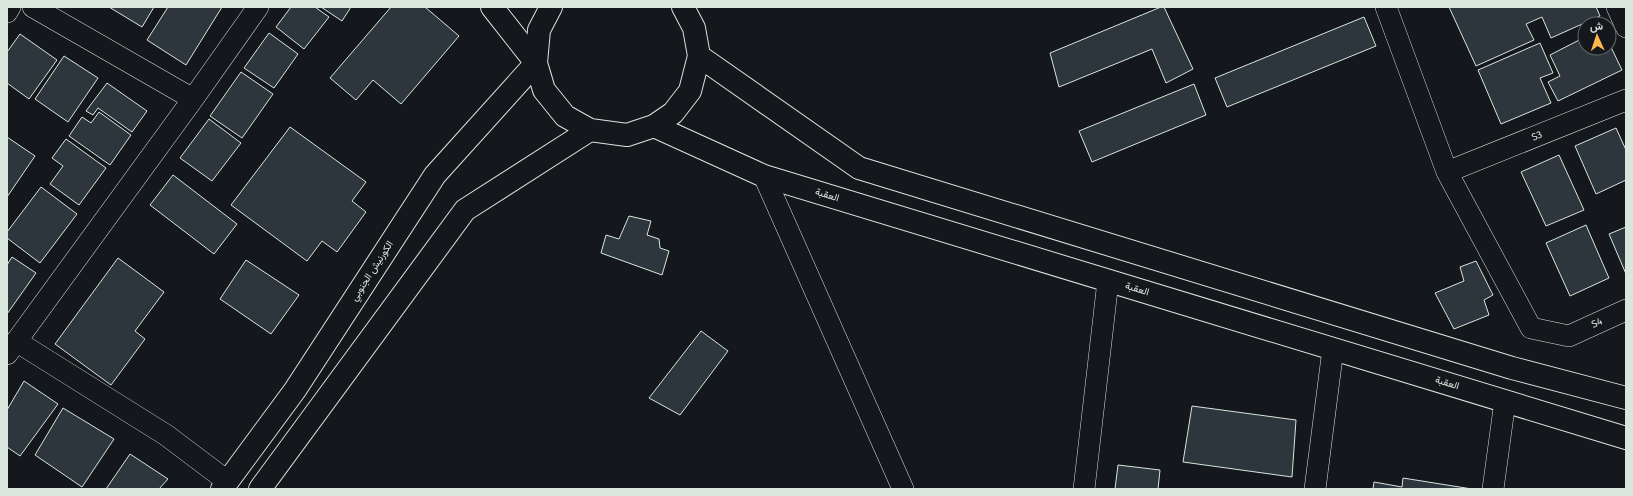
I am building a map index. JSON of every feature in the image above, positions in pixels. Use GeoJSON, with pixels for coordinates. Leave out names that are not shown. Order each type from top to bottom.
{"type":"FeatureCollection","features":[{"type":"Feature","properties":{"kind":"main road"},"geometry":{"type":"LineString","coordinates":[[492,7],[536,63],[544,90],[565,116],[590,130],[627,134],[654,126],[673,114],[690,91],[699,56],[694,17],[684,7]]}},
{"type":"Feature","properties":{"kind":"main road"},"geometry":{"type":"LineString","coordinates":[[536,63],[539,30],[551,7]]}},
{"type":"Feature","properties":{"kind":"main road"},"geometry":{"type":"LineString","coordinates":[[699,56],[859,168],[1512,368],[1626,398]]}},
{"type":"Feature","properties":{"kind":"main road","name":"الكورنيش الجنوبي"},"geometry":{"type":"LineString","coordinates":[[224,485],[295,390],[435,175],[536,63]]}},
{"type":"Feature","properties":{"kind":"main road","name":"العقبة"},"geometry":{"type":"LineString","coordinates":[[654,126],[764,176],[1626,438]]}},
{"type":"Feature","properties":{"kind":"main road"},"geometry":{"type":"LineString","coordinates":[[260,489],[465,210],[590,130]]}},
{"type":"Feature","properties":{"kind":"street"},"geometry":{"type":"LineString","coordinates":[[7,12],[10,7]]}},
{"type":"Feature","properties":{"kind":"street"},"geometry":{"type":"LineString","coordinates":[[33,7],[193,99]]}},
{"type":"Feature","properties":{"kind":"street"},"geometry":{"type":"LineString","coordinates":[[224,485],[166,435],[11,348],[193,99],[258,7]]}},
{"type":"Feature","properties":{"kind":"street"},"geometry":{"type":"LineString","coordinates":[[1386,7],[1447,172]]}},
{"type":"Feature","properties":{"kind":"street"},"geometry":{"type":"LineString","coordinates":[[1617,7],[1626,27]]}},
{"type":"Feature","properties":{"kind":"street","name":"S3"},"geometry":{"type":"LineString","coordinates":[[1447,172],[1626,100]]}},
{"type":"Feature","properties":{"kind":"street","name":"S4"},"geometry":{"type":"LineString","coordinates":[[1447,172],[1531,328],[1569,336],[1626,310]]}},
{"type":"Feature","properties":{"kind":"street"},"geometry":{"type":"LineString","coordinates":[[764,176],[902,489]]}},
{"type":"Feature","properties":{"kind":"street"},"geometry":{"type":"LineString","coordinates":[[1084,489],[1108,281]]}},
{"type":"Feature","properties":{"kind":"street"},"geometry":{"type":"LineString","coordinates":[[1316,489],[1333,349]]}},
{"type":"Feature","properties":{"kind":"street"},"geometry":{"type":"LineString","coordinates":[[1493,489],[1505,401]]}},
{"type":"Feature","properties":{"kind":"building"},"geometry":{"type":"Polygon","coordinates":[[[109,7],[154,7],[142,27],[109,7]]]}},
{"type":"Feature","properties":{"kind":"building"},"geometry":{"type":"Polygon","coordinates":[[[168,7],[222,7],[186,65],[147,40],[168,7]]]}},
{"type":"Feature","properties":{"kind":"building"},"geometry":{"type":"Polygon","coordinates":[[[291,7],[315,7],[329,17],[304,49],[276,27],[291,7]]]}},
{"type":"Feature","properties":{"kind":"building"},"geometry":{"type":"Polygon","coordinates":[[[321,7],[351,7],[342,21],[321,7]]]}},
{"type":"Feature","properties":{"kind":"building"},"geometry":{"type":"Polygon","coordinates":[[[391,7],[425,7],[459,36],[401,104],[373,80],[356,100],[330,78],[391,7]]]}},
{"type":"Feature","properties":{"kind":"building"},"geometry":{"type":"Polygon","coordinates":[[[1164,7],[1193,69],[1166,83],[1152,49],[1059,87],[1050,53],[1164,7]]]}},
{"type":"Feature","properties":{"kind":"building"},"geometry":{"type":"Polygon","coordinates":[[[1449,7],[1596,7],[1600,16],[1577,16],[1577,26],[1551,38],[1542,17],[1526,24],[1534,40],[1476,66],[1449,7]]]}},
{"type":"Feature","properties":{"kind":"building"},"geometry":{"type":"Polygon","coordinates":[[[1364,17],[1376,46],[1227,107],[1215,78],[1364,17]]]}},
{"type":"Feature","properties":{"kind":"building"},"geometry":{"type":"Polygon","coordinates":[[[269,33],[298,54],[274,88],[244,68],[269,33]]]}},
{"type":"Feature","properties":{"kind":"building"},"geometry":{"type":"Polygon","coordinates":[[[20,34],[57,60],[29,99],[7,83],[7,52],[20,34]]]}},
{"type":"Feature","properties":{"kind":"building"},"geometry":{"type":"Polygon","coordinates":[[[1577,41],[1577,56],[1615,56],[1622,70],[1558,101],[1548,82],[1560,76],[1550,55],[1577,41]]]}},
{"type":"Feature","properties":{"kind":"building"},"geometry":{"type":"Polygon","coordinates":[[[1540,43],[1553,73],[1540,78],[1551,103],[1501,124],[1478,70],[1540,43]]]}},
{"type":"Feature","properties":{"kind":"building"},"geometry":{"type":"Polygon","coordinates":[[[64,56],[98,78],[68,122],[35,99],[64,56]]]}},
{"type":"Feature","properties":{"kind":"building"},"geometry":{"type":"Polygon","coordinates":[[[241,72],[273,94],[242,138],[210,116],[241,72]]]}},
{"type":"Feature","properties":{"kind":"building"},"geometry":{"type":"Polygon","coordinates":[[[107,83],[147,111],[132,132],[98,108],[93,115],[86,111],[107,83]]]}},
{"type":"Feature","properties":{"kind":"building"},"geometry":{"type":"Polygon","coordinates":[[[1194,84],[1206,115],[1092,162],[1079,131],[1194,84]]]}},
{"type":"Feature","properties":{"kind":"building"},"geometry":{"type":"Polygon","coordinates":[[[99,112],[131,135],[110,165],[69,136],[82,117],[91,123],[99,112]]]}},
{"type":"Feature","properties":{"kind":"building"},"geometry":{"type":"Polygon","coordinates":[[[209,119],[241,143],[212,181],[180,158],[209,119]]]}},
{"type":"Feature","properties":{"kind":"building"},"geometry":{"type":"Polygon","coordinates":[[[290,127],[366,182],[352,201],[366,212],[337,252],[322,241],[307,261],[231,205],[290,127]]]}},
{"type":"Feature","properties":{"kind":"building"},"geometry":{"type":"Polygon","coordinates":[[[1616,128],[1626,150],[1626,180],[1596,194],[1575,146],[1616,128]]]}},
{"type":"Feature","properties":{"kind":"building"},"geometry":{"type":"Polygon","coordinates":[[[7,137],[35,156],[7,197],[7,137]]]}},
{"type":"Feature","properties":{"kind":"building"},"geometry":{"type":"Polygon","coordinates":[[[66,139],[106,168],[79,205],[50,184],[63,166],[52,158],[66,139]]]}},
{"type":"Feature","properties":{"kind":"building"},"geometry":{"type":"Polygon","coordinates":[[[1559,155],[1584,210],[1546,226],[1521,172],[1559,155]]]}},
{"type":"Feature","properties":{"kind":"building"},"geometry":{"type":"Polygon","coordinates":[[[173,175],[237,224],[214,254],[150,205],[173,175]]]}},
{"type":"Feature","properties":{"kind":"building"},"geometry":{"type":"Polygon","coordinates":[[[41,187],[77,214],[40,263],[7,238],[7,232],[41,187]]]}},
{"type":"Feature","properties":{"kind":"building"},"geometry":{"type":"Polygon","coordinates":[[[629,216],[651,221],[647,235],[659,239],[660,248],[669,251],[662,275],[601,253],[606,235],[619,239],[629,216]]]}},
{"type":"Feature","properties":{"kind":"building"},"geometry":{"type":"Polygon","coordinates":[[[1586,225],[1609,278],[1570,296],[1546,243],[1586,225]]]}},
{"type":"Feature","properties":{"kind":"building"},"geometry":{"type":"Polygon","coordinates":[[[1626,227],[1626,274],[1609,234],[1626,227]]]}},
{"type":"Feature","properties":{"kind":"building"},"geometry":{"type":"Polygon","coordinates":[[[12,257],[36,273],[7,314],[7,265],[12,257]]]}},
{"type":"Feature","properties":{"kind":"building"},"geometry":{"type":"Polygon","coordinates":[[[118,258],[164,292],[135,331],[145,339],[111,385],[55,344],[118,258]]]}},
{"type":"Feature","properties":{"kind":"building"},"geometry":{"type":"Polygon","coordinates":[[[246,260],[299,295],[271,334],[220,299],[246,260]]]}},
{"type":"Feature","properties":{"kind":"building"},"geometry":{"type":"Polygon","coordinates":[[[1476,261],[1493,295],[1484,300],[1489,315],[1454,329],[1435,293],[1464,281],[1460,267],[1476,261]]]}},
{"type":"Feature","properties":{"kind":"building"},"geometry":{"type":"Polygon","coordinates":[[[701,331],[728,351],[680,415],[649,398],[701,331]]]}},
{"type":"Feature","properties":{"kind":"building"},"geometry":{"type":"Polygon","coordinates":[[[24,381],[58,404],[20,456],[7,447],[7,410],[24,381]]]}},
{"type":"Feature","properties":{"kind":"building"},"geometry":{"type":"Polygon","coordinates":[[[1192,406],[1296,420],[1292,477],[1183,462],[1192,406]]]}},
{"type":"Feature","properties":{"kind":"building"},"geometry":{"type":"Polygon","coordinates":[[[63,408],[114,439],[82,487],[35,455],[63,408]]]}},
{"type":"Feature","properties":{"kind":"building"},"geometry":{"type":"Polygon","coordinates":[[[130,454],[168,479],[159,489],[106,489],[130,454]]]}},
{"type":"Feature","properties":{"kind":"building"},"geometry":{"type":"Polygon","coordinates":[[[1118,465],[1160,470],[1158,489],[1115,489],[1118,465]]]}},
{"type":"Feature","properties":{"kind":"building"},"geometry":{"type":"Polygon","coordinates":[[[1403,478],[1472,489],[1373,489],[1374,482],[1402,487],[1403,478]]]}}]}
